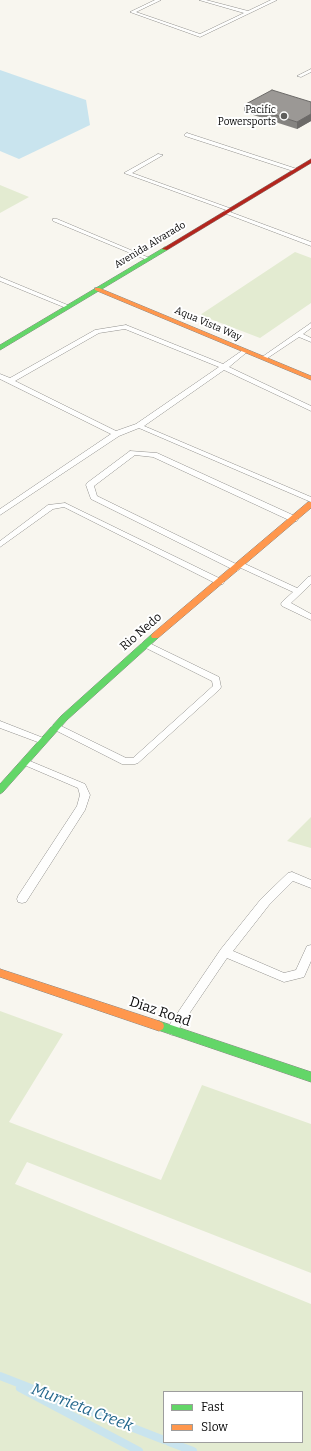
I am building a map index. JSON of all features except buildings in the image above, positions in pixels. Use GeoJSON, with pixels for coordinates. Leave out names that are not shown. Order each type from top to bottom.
{"type":"FeatureCollection","features":[{"type":"Feature","properties":{"kind":"street","name":"Avenida Alvarado"},"geometry":{"type":"LineString","coordinates":[[2,344],[68,307],[311,161]]}},
{"type":"Feature","properties":{"kind":"street","name":"Aqua Vista Way"},"geometry":{"type":"LineString","coordinates":[[97,289],[311,378]]}},
{"type":"Feature","properties":{"kind":"street","name":"Rio Nedo"},"geometry":{"type":"LineString","coordinates":[[0,790],[56,727],[145,644],[311,504]]}},
{"type":"Feature","properties":{"kind":"street","name":"Diaz Road"},"geometry":{"type":"LineString","coordinates":[[0,973],[311,1077]]}},
{"type":"Feature","properties":{"kind":"lane"},"geometry":{"type":"LineString","coordinates":[[159,0],[132,12],[200,36],[276,0]]}},
{"type":"Feature","properties":{"kind":"lane"},"geometry":{"type":"LineString","coordinates":[[201,0],[248,13]]}},
{"type":"Feature","properties":{"kind":"lane"},"geometry":{"type":"LineString","coordinates":[[299,76],[311,70]]}},
{"type":"Feature","properties":{"kind":"lane"},"geometry":{"type":"LineString","coordinates":[[187,135],[298,168],[311,170]]}},
{"type":"Feature","properties":{"kind":"lane"},"geometry":{"type":"LineString","coordinates":[[160,155],[127,173],[311,244]]}},
{"type":"Feature","properties":{"kind":"lane"},"geometry":{"type":"LineString","coordinates":[[55,220],[149,259]]}},
{"type":"Feature","properties":{"kind":"lane"},"geometry":{"type":"LineString","coordinates":[[0,279],[68,307]]}},
{"type":"Feature","properties":{"kind":"lane"},"geometry":{"type":"LineString","coordinates":[[264,358],[311,324]]}},
{"type":"Feature","properties":{"kind":"lane"},"geometry":{"type":"LineString","coordinates":[[10,381],[97,331],[126,327],[224,367],[311,409]]}},
{"type":"Feature","properties":{"kind":"lane"},"geometry":{"type":"LineString","coordinates":[[298,334],[311,340]]}},
{"type":"Feature","properties":{"kind":"lane"},"geometry":{"type":"LineString","coordinates":[[0,513],[116,434],[139,426],[246,351]]}},
{"type":"Feature","properties":{"kind":"lane"},"geometry":{"type":"LineString","coordinates":[[0,376],[116,434]]}},
{"type":"Feature","properties":{"kind":"lane"},"geometry":{"type":"LineString","coordinates":[[139,426],[311,500]]}},
{"type":"Feature","properties":{"kind":"lane"},"geometry":{"type":"LineString","coordinates":[[294,519],[154,455],[133,452],[90,485],[94,497],[238,566],[298,591]]}},
{"type":"Feature","properties":{"kind":"lane"},"geometry":{"type":"LineString","coordinates":[[0,545],[51,507],[65,505],[220,582]]}},
{"type":"Feature","properties":{"kind":"lane"},"geometry":{"type":"LineString","coordinates":[[311,579],[285,604],[311,617]]}},
{"type":"Feature","properties":{"kind":"lane"},"geometry":{"type":"LineString","coordinates":[[56,727],[125,762],[135,761],[217,687],[216,679],[145,644]]}},
{"type":"Feature","properties":{"kind":"lane"},"geometry":{"type":"LineString","coordinates":[[0,724],[44,741]]}},
{"type":"Feature","properties":{"kind":"lane"},"geometry":{"type":"LineString","coordinates":[[22,899],[82,807],[85,795],[82,786],[25,762]]}},
{"type":"Feature","properties":{"kind":"lane"},"geometry":{"type":"LineString","coordinates":[[171,1031],[225,952],[265,902],[292,876],[311,884]]}},
{"type":"Feature","properties":{"kind":"lane"},"geometry":{"type":"LineString","coordinates":[[225,952],[284,978],[300,974],[311,950]]}},
{"type":"Feature","properties":{"kind":"green space"},"geometry":{"type":"Polygon","coordinates":[[[0,185],[29,197],[0,213],[0,185]]]}},
{"type":"Feature","properties":{"kind":"green space"},"geometry":{"type":"Polygon","coordinates":[[[295,252],[311,258],[311,303],[260,338],[200,315],[295,252]]]}},
{"type":"Feature","properties":{"kind":"green space"},"geometry":{"type":"Polygon","coordinates":[[[311,817],[311,848],[287,841],[311,817]]]}},
{"type":"Feature","properties":{"kind":"green space"},"geometry":{"type":"Polygon","coordinates":[[[0,1011],[63,1034],[9,1122],[161,1180],[202,1085],[311,1124],[311,1273],[27,1162],[15,1184],[311,1304],[311,1451],[0,1451],[0,1011]]]}},
{"type":"Feature","properties":{"kind":"water"},"geometry":{"type":"Polygon","coordinates":[[[0,70],[86,100],[90,125],[19,159],[0,151],[0,70]]]}},
{"type":"Feature","properties":{"kind":"waterway","name":"Murrieta Creek"},"geometry":{"type":"LineString","coordinates":[[0,1376],[163,1440]]}},
{"type":"Feature","properties":{"kind":"waterway"},"geometry":{"type":"LineString","coordinates":[[20,1388],[139,1451]]}},
{"type":"Feature","properties":{"kind":"waterway","name":"Murrieta Creek"},"geometry":{"type":"LineString","coordinates":[[172,1443],[193,1451]]}},
{"type":"Feature","properties":{"kind":"traffic: fast"},"geometry":{"type":"LineString","coordinates":[[0,348],[165,249]]}},
{"type":"Feature","properties":{"kind":"traffic: fast"},"geometry":{"type":"LineString","coordinates":[[0,790],[64,718],[155,636]]}},
{"type":"Feature","properties":{"kind":"traffic: fast"},"geometry":{"type":"LineString","coordinates":[[159,1026],[311,1077]]}},
{"type":"Feature","properties":{"kind":"traffic: slow"},"geometry":{"type":"LineString","coordinates":[[97,289],[311,378]]}},
{"type":"Feature","properties":{"kind":"traffic: slow"},"geometry":{"type":"LineString","coordinates":[[155,636],[311,504]]}},
{"type":"Feature","properties":{"kind":"traffic: slow"},"geometry":{"type":"LineString","coordinates":[[0,973],[159,1026]]}},
{"type":"Feature","properties":{"kind":"traffic: jam"},"geometry":{"type":"LineString","coordinates":[[165,249],[311,161]]}},
{"type":"Feature","properties":{"kind":"place","name":"Pacific Powersports"},"geometry":{"type":"Point","coordinates":[284,116]}}]}
